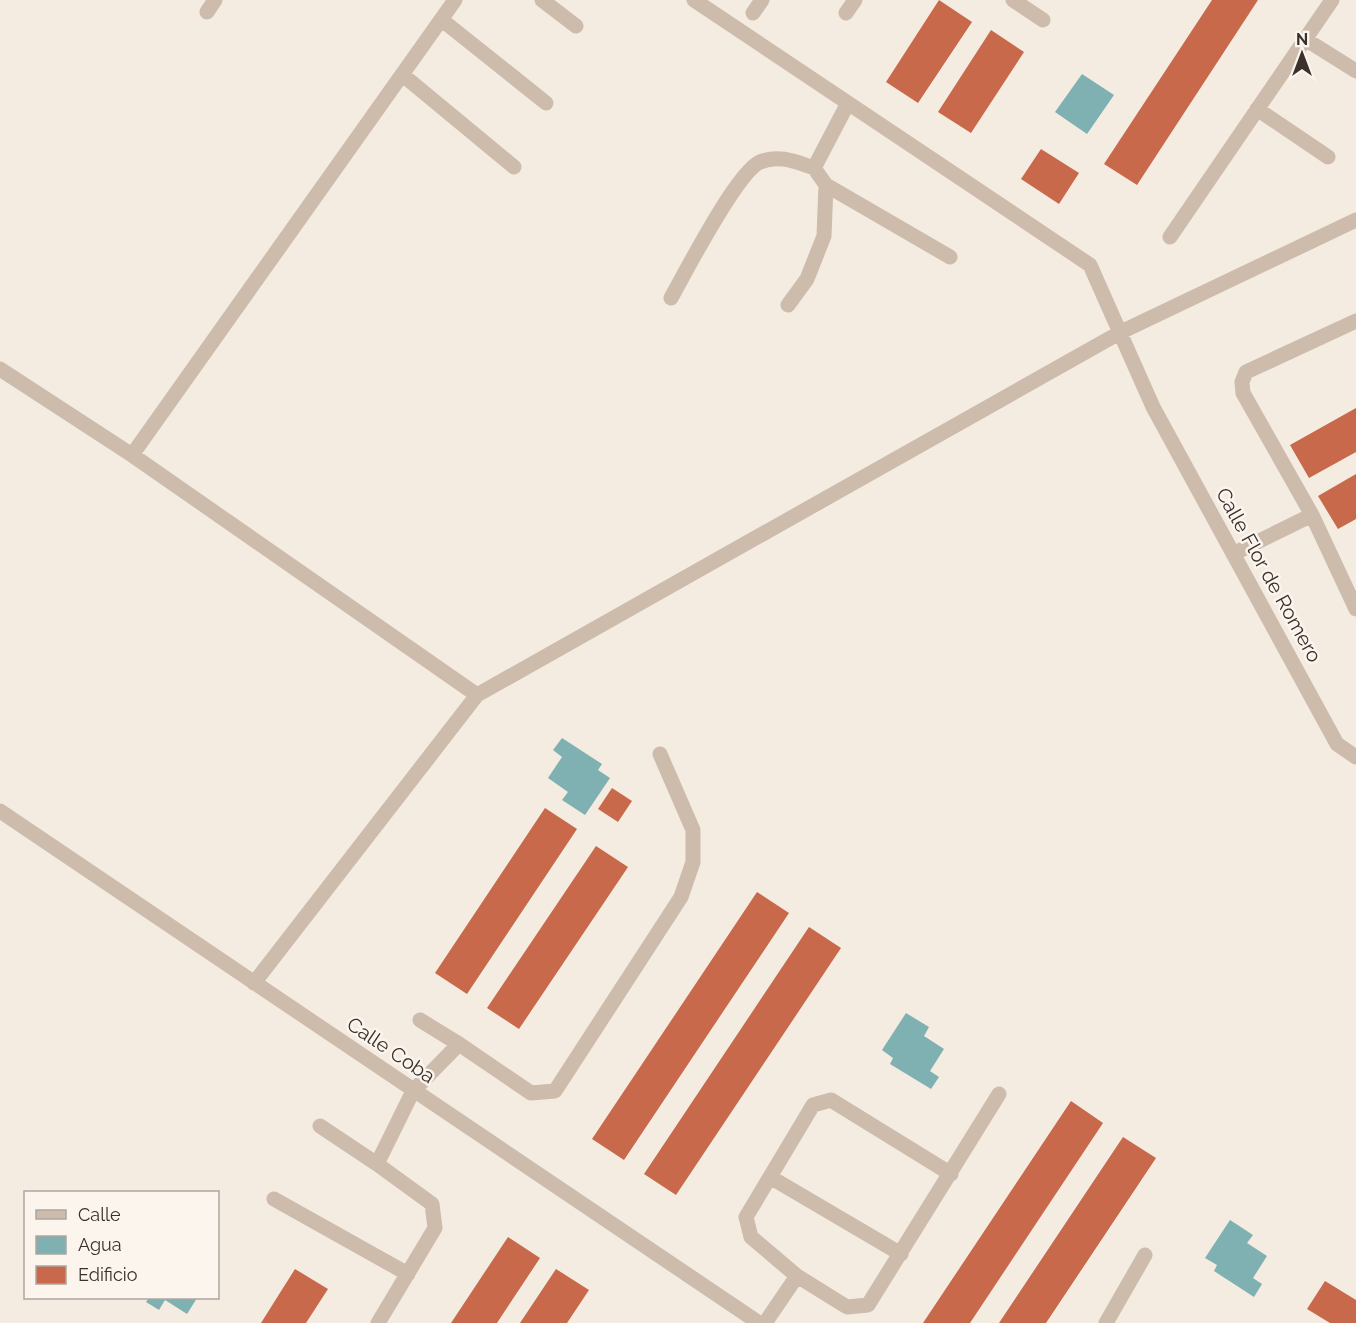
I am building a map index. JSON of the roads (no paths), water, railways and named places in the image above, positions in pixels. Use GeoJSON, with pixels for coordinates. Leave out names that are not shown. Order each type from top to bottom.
{"type":"FeatureCollection","features":[{"type":"Feature","properties":{"kind":"street"},"geometry":{"type":"LineString","coordinates":[[132,455],[404,76],[455,0]]}},
{"type":"Feature","properties":{"kind":"street"},"geometry":{"type":"LineString","coordinates":[[542,0],[576,26]]}},
{"type":"Feature","properties":{"kind":"street","name":"Calle Flor de Romero"},"geometry":{"type":"LineString","coordinates":[[694,0],[1090,265],[1153,407],[1337,744],[1356,756]]}},
{"type":"Feature","properties":{"kind":"street"},"geometry":{"type":"LineString","coordinates":[[753,13],[762,0]]}},
{"type":"Feature","properties":{"kind":"street"},"geometry":{"type":"LineString","coordinates":[[846,13],[855,0]]}},
{"type":"Feature","properties":{"kind":"street"},"geometry":{"type":"LineString","coordinates":[[1013,0],[1043,20]]}},
{"type":"Feature","properties":{"kind":"street"},"geometry":{"type":"LineString","coordinates":[[1170,237],[1332,0]]}},
{"type":"Feature","properties":{"kind":"street"},"geometry":{"type":"LineString","coordinates":[[442,20],[546,103]]}},
{"type":"Feature","properties":{"kind":"street"},"geometry":{"type":"LineString","coordinates":[[1305,39],[1356,71]]}},
{"type":"Feature","properties":{"kind":"street"},"geometry":{"type":"LineString","coordinates":[[404,76],[514,167]]}},
{"type":"Feature","properties":{"kind":"street"},"geometry":{"type":"LineString","coordinates":[[814,168],[848,103]]}},
{"type":"Feature","properties":{"kind":"street"},"geometry":{"type":"LineString","coordinates":[[1257,109],[1328,157]]}},
{"type":"Feature","properties":{"kind":"street"},"geometry":{"type":"LineString","coordinates":[[671,298],[735,189],[759,163],[783,158],[814,168],[826,185],[950,257]]}},
{"type":"Feature","properties":{"kind":"street"},"geometry":{"type":"LineString","coordinates":[[788,305],[807,279],[824,236],[826,185]]}},
{"type":"Feature","properties":{"kind":"street"},"geometry":{"type":"LineString","coordinates":[[254,983],[477,695],[1121,332],[1356,220]]}},
{"type":"Feature","properties":{"kind":"street"},"geometry":{"type":"LineString","coordinates":[[1356,321],[1246,372],[1242,382],[1243,393],[1312,515],[1356,609]]}},
{"type":"Feature","properties":{"kind":"street"},"geometry":{"type":"LineString","coordinates":[[0,369],[132,455],[477,695]]}},
{"type":"Feature","properties":{"kind":"street"},"geometry":{"type":"LineString","coordinates":[[1233,554],[1312,515]]}},
{"type":"Feature","properties":{"kind":"street"},"geometry":{"type":"LineString","coordinates":[[420,1020],[531,1093],[555,1091],[681,897],[693,862],[693,830],[660,754]]}},
{"type":"Feature","properties":{"kind":"street","name":"Calle Coba"},"geometry":{"type":"LineString","coordinates":[[0,811],[413,1091],[741,1318],[759,1323]]}},
{"type":"Feature","properties":{"kind":"street"},"geometry":{"type":"LineString","coordinates":[[377,1164],[413,1091],[459,1044]]}},
{"type":"Feature","properties":{"kind":"street"},"geometry":{"type":"LineString","coordinates":[[951,1174],[831,1100],[813,1106],[746,1217],[751,1237],[797,1276],[847,1307],[868,1305],[951,1174],[999,1094]]}},
{"type":"Feature","properties":{"kind":"street"},"geometry":{"type":"LineString","coordinates":[[320,1126],[432,1204],[435,1228],[378,1323]]}},
{"type":"Feature","properties":{"kind":"street"},"geometry":{"type":"LineString","coordinates":[[770,1177],[901,1254]]}},
{"type":"Feature","properties":{"kind":"street"},"geometry":{"type":"LineString","coordinates":[[274,1199],[408,1274]]}},
{"type":"Feature","properties":{"kind":"street"},"geometry":{"type":"LineString","coordinates":[[1106,1323],[1146,1255]]}},
{"type":"Feature","properties":{"kind":"street"},"geometry":{"type":"LineString","coordinates":[[765,1323],[797,1276]]}},
{"type":"Feature","properties":{"kind":"water"},"geometry":{"type":"Polygon","coordinates":[[[1082,74],[1114,95],[1087,134],[1055,112],[1082,74]]]}},
{"type":"Feature","properties":{"kind":"water"},"geometry":{"type":"Polygon","coordinates":[[[562,738],[602,764],[598,770],[610,778],[585,815],[562,800],[568,792],[548,778],[562,757],[553,750],[562,738]]]}},
{"type":"Feature","properties":{"kind":"water"},"geometry":{"type":"Polygon","coordinates":[[[906,1013],[929,1027],[924,1036],[944,1049],[930,1071],[939,1077],[931,1089],[890,1064],[893,1058],[882,1050],[906,1013]]]}},
{"type":"Feature","properties":{"kind":"water"},"geometry":{"type":"Polygon","coordinates":[[[1230,1220],[1253,1235],[1247,1243],[1267,1256],[1253,1278],[1262,1284],[1254,1297],[1214,1271],[1217,1265],[1205,1258],[1230,1220]]]}},
{"type":"Feature","properties":{"kind":"water"},"geometry":{"type":"Polygon","coordinates":[[[148,1299],[196,1299],[187,1314],[165,1300],[159,1310],[146,1302],[148,1299]]]}}]}
